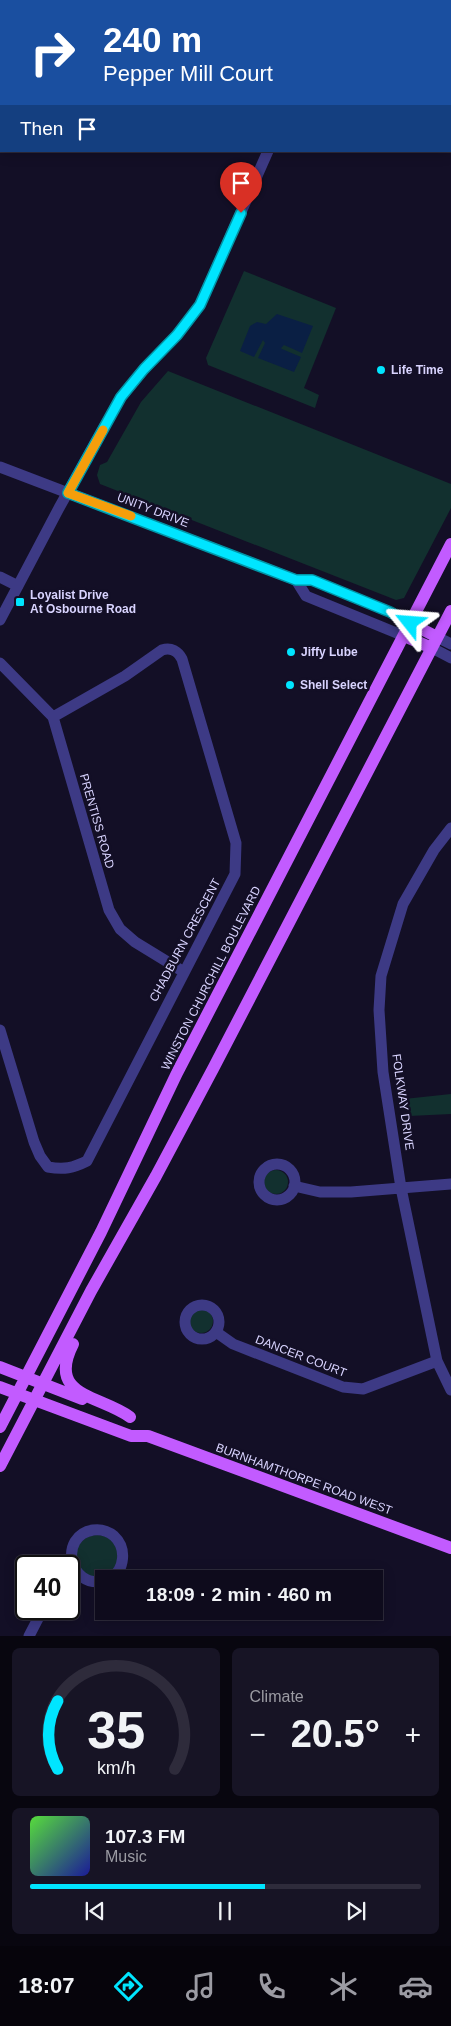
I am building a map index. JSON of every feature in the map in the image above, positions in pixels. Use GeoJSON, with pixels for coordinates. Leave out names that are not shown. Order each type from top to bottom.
{"type":"FeatureCollection","features":[{"type":"Feature","properties":{"kind":"main road","name":"WINSTON CHURCHILL BOULEVARD"},"geometry":{"type":"LineString","coordinates":[[0,1427],[101,1232],[177,1073],[451,544]]}},
{"type":"Feature","properties":{"kind":"main road"},"geometry":{"type":"LineString","coordinates":[[0,1466],[91,1291],[196,1101],[451,611]]}},
{"type":"Feature","properties":{"kind":"main road"},"geometry":{"type":"LineString","coordinates":[[410,623],[434,643]]}},
{"type":"Feature","properties":{"kind":"main road"},"geometry":{"type":"LineString","coordinates":[[404,636],[434,643]]}},
{"type":"Feature","properties":{"kind":"main road"},"geometry":{"type":"LineString","coordinates":[[91,1291],[96,1300],[65,1360],[68,1379],[75,1390],[84,1396],[122,1411],[130,1417]]}},
{"type":"Feature","properties":{"kind":"main road","name":"BURNHAMTHORPE ROAD WEST"},"geometry":{"type":"LineString","coordinates":[[0,1367],[130,1417],[148,1436]]}},
{"type":"Feature","properties":{"kind":"main road","name":"BURNHAMTHORPE ROAD WEST"},"geometry":{"type":"LineString","coordinates":[[0,1387],[130,1436],[148,1436],[451,1548]]}},
{"type":"Feature","properties":{"kind":"street"},"geometry":{"type":"LineString","coordinates":[[0,620],[121,397],[182,330],[200,305],[268,152]]}},
{"type":"Feature","properties":{"kind":"street","name":"UNITY DRIVE"},"geometry":{"type":"LineString","coordinates":[[0,467],[296,580],[312,580],[390,612],[410,623]]}},
{"type":"Feature","properties":{"kind":"street"},"geometry":{"type":"LineString","coordinates":[[0,577],[18,586]]}},
{"type":"Feature","properties":{"kind":"street","name":"UNITY DRIVE"},"geometry":{"type":"LineString","coordinates":[[296,580],[306,596],[404,636]]}},
{"type":"Feature","properties":{"kind":"street"},"geometry":{"type":"LineString","coordinates":[[434,643],[451,644]]}},
{"type":"Feature","properties":{"kind":"street"},"geometry":{"type":"LineString","coordinates":[[434,643],[451,658]]}},
{"type":"Feature","properties":{"kind":"street","name":"CHADBURN CRESCENT"},"geometry":{"type":"LineString","coordinates":[[0,1030],[40,1156],[48,1167],[61,1170],[74,1168],[87,1161],[235,874],[236,843],[180,656],[172,650],[162,650],[125,676],[53,717]]}},
{"type":"Feature","properties":{"kind":"street","name":"PRENTISS ROAD"},"geometry":{"type":"LineString","coordinates":[[0,663],[53,717],[109,910],[120,929],[135,942],[184,972]]}},
{"type":"Feature","properties":{"kind":"street","name":"FOLKWAY DRIVE"},"geometry":{"type":"LineString","coordinates":[[451,828],[434,850],[403,904],[381,976],[379,1010],[384,1072],[400,1188],[437,1362],[451,1390]]}},
{"type":"Feature","properties":{"kind":"street"},"geometry":{"type":"LineString","coordinates":[[294,1186],[320,1192],[351,1192],[451,1184]]}},
{"type":"Feature","properties":{"kind":"street","name":"DANCER COURT"},"geometry":{"type":"LineString","coordinates":[[216,1332],[233,1344],[344,1387],[363,1389],[437,1362]]}},
{"type":"Feature","properties":{"kind":"street"},"geometry":{"type":"LineString","coordinates":[[71,1555],[74,1542],[87,1531],[103,1530],[111,1533],[117,1539],[123,1554],[119,1570]]}},
{"type":"Feature","properties":{"kind":"street"},"geometry":{"type":"LineString","coordinates":[[80,1575],[90,1582],[95,1582]]}},
{"type":"Feature","properties":{"kind":"street"},"geometry":{"type":"LineString","coordinates":[[29,1636],[37,1620]]}},
{"type":"Feature","properties":{"kind":"green space"},"geometry":{"type":"Polygon","coordinates":[[[244,271],[336,308],[304,388],[319,395],[315,408],[208,365],[206,358],[244,271]]]}},
{"type":"Feature","properties":{"kind":"green space"},"geometry":{"type":"Polygon","coordinates":[[[168,371],[451,484],[451,508],[404,598],[396,600],[100,484],[97,475],[100,465],[107,462],[141,402],[168,371]]]}},
{"type":"Feature","properties":{"kind":"green space"},"geometry":{"type":"Polygon","coordinates":[[[451,1094],[451,1114],[409,1116],[404,1099],[451,1094]]]}},
{"type":"Feature","properties":{"kind":"green space"},"geometry":{"type":"Polygon","coordinates":[[[276,1170],[284,1174],[288,1182],[284,1190],[276,1194],[268,1190],[264,1182],[268,1174],[276,1170]]]}},
{"type":"Feature","properties":{"kind":"green space"},"geometry":{"type":"Polygon","coordinates":[[[201,1309],[209,1313],[213,1321],[209,1329],[201,1333],[193,1329],[189,1321],[193,1313],[201,1309]]]}},
{"type":"Feature","properties":{"kind":"green space"},"geometry":{"type":"Polygon","coordinates":[[[97,1535],[112,1541],[117,1552],[116,1564],[112,1570],[95,1570],[95,1576],[82,1571],[80,1555],[76,1555],[82,1541],[97,1535]]]}},
{"type":"Feature","properties":{"kind":"water"},"geometry":{"type":"Polygon","coordinates":[[[277,314],[313,326],[302,353],[284,345],[281,348],[301,357],[294,372],[258,358],[265,343],[263,340],[254,357],[240,351],[250,326],[257,322],[266,324],[277,314]]]}},
{"type":"Feature","properties":{"kind":"slow traffic"},"geometry":{"type":"LineString","coordinates":[[103,430],[68,493],[131,516]]}},
{"type":"Feature","properties":{"kind":"place","name":"Life Time"},"geometry":{"type":"Point","coordinates":[381,370]}},
{"type":"Feature","properties":{"kind":"place","name":"Loyalist Drive At Osbourne Road"},"geometry":{"type":"Point","coordinates":[20,602]}},
{"type":"Feature","properties":{"kind":"place","name":"Jiffy Lube"},"geometry":{"type":"Point","coordinates":[291,652]}},
{"type":"Feature","properties":{"kind":"place","name":"Shell Select"},"geometry":{"type":"Point","coordinates":[290,685]}},
{"type":"Feature","properties":{"kind":"route"},"geometry":{"type":"LineString","coordinates":[[241,213],[200,305],[177,335],[144,369],[121,397],[68,493],[296,580],[312,580],[390,612],[410,623]]}}]}
